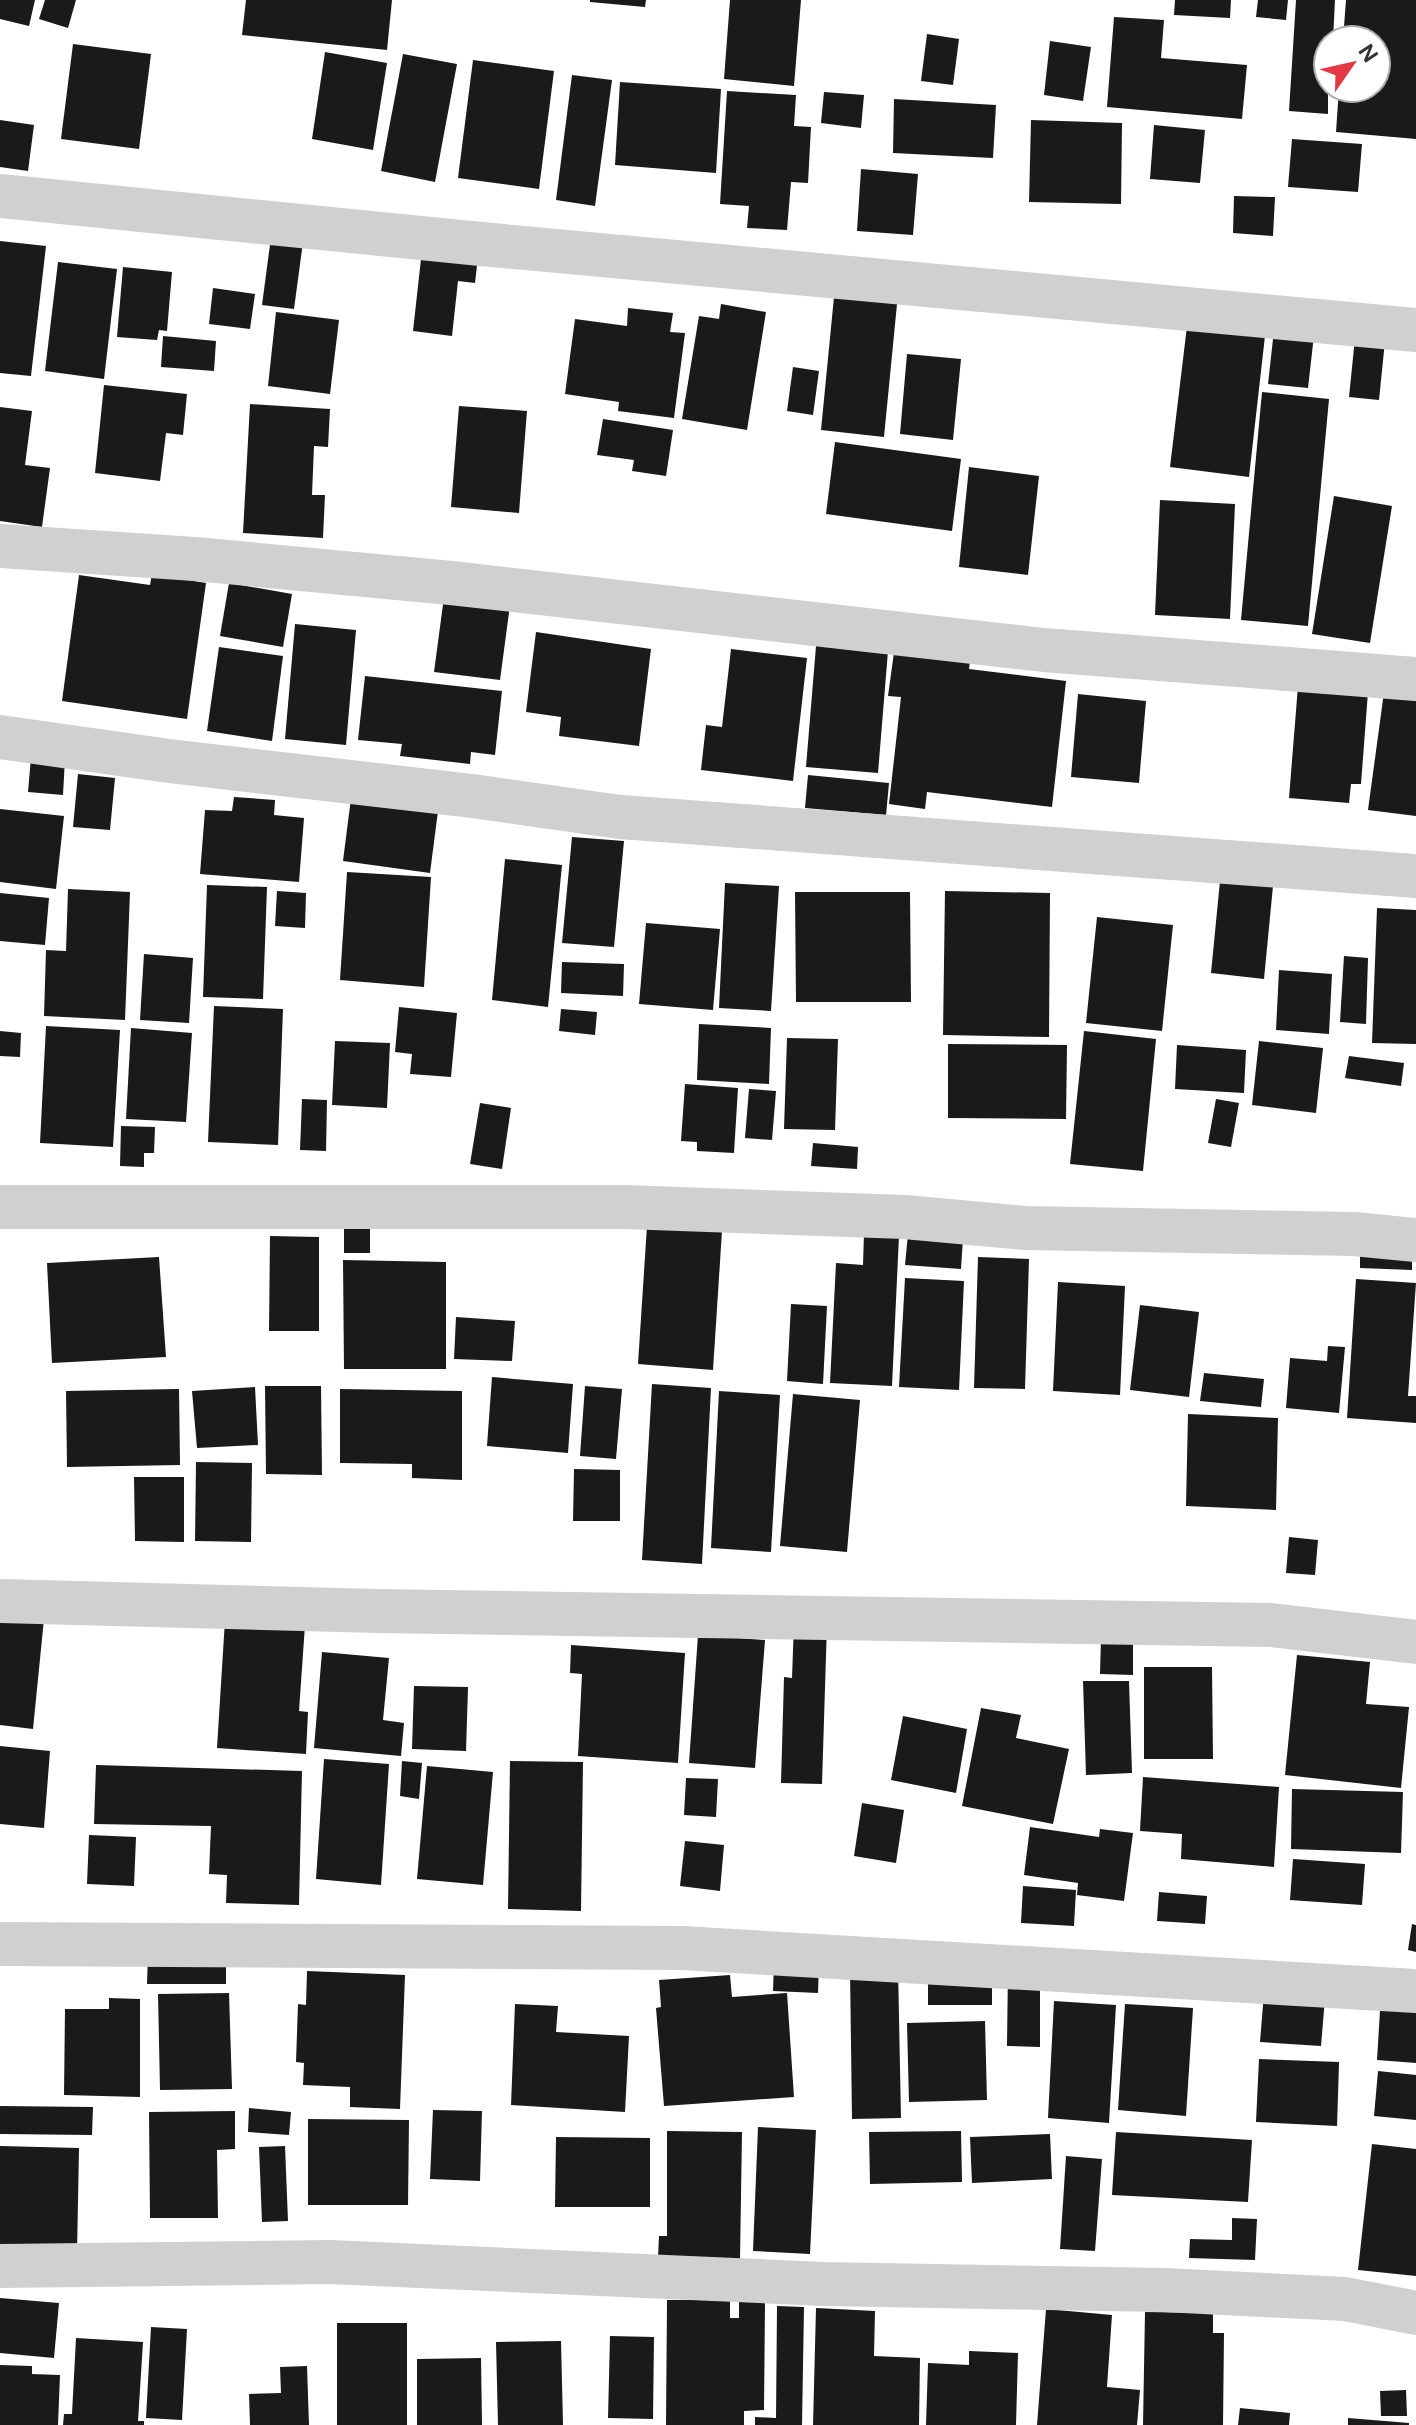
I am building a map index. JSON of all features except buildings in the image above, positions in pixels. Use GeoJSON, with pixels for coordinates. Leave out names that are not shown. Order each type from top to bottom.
{"type":"FeatureCollection","features":[{"type":"Feature","properties":{"kind":"street"},"geometry":{"type":"LineString","coordinates":[[0,196],[481,244],[1416,330]]}},
{"type":"Feature","properties":{"kind":"street"},"geometry":{"type":"LineString","coordinates":[[0,546],[195,559],[451,583],[1044,650],[1416,679]]}},
{"type":"Feature","properties":{"kind":"street"},"geometry":{"type":"LineString","coordinates":[[0,737],[620,817],[1416,876]]}},
{"type":"Feature","properties":{"kind":"street"},"geometry":{"type":"LineString","coordinates":[[0,1207],[624,1207],[905,1217],[1025,1228],[1354,1234],[1416,1240]]}},
{"type":"Feature","properties":{"kind":"street"},"geometry":{"type":"LineString","coordinates":[[0,1601],[394,1611],[1271,1625],[1416,1642]]}},
{"type":"Feature","properties":{"kind":"street"},"geometry":{"type":"LineString","coordinates":[[0,1944],[682,1948],[1416,1991]]}},
{"type":"Feature","properties":{"kind":"street"},"geometry":{"type":"LineString","coordinates":[[0,2266],[330,2262],[824,2284],[1164,2290],[1345,2299],[1416,2313]]}}]}
